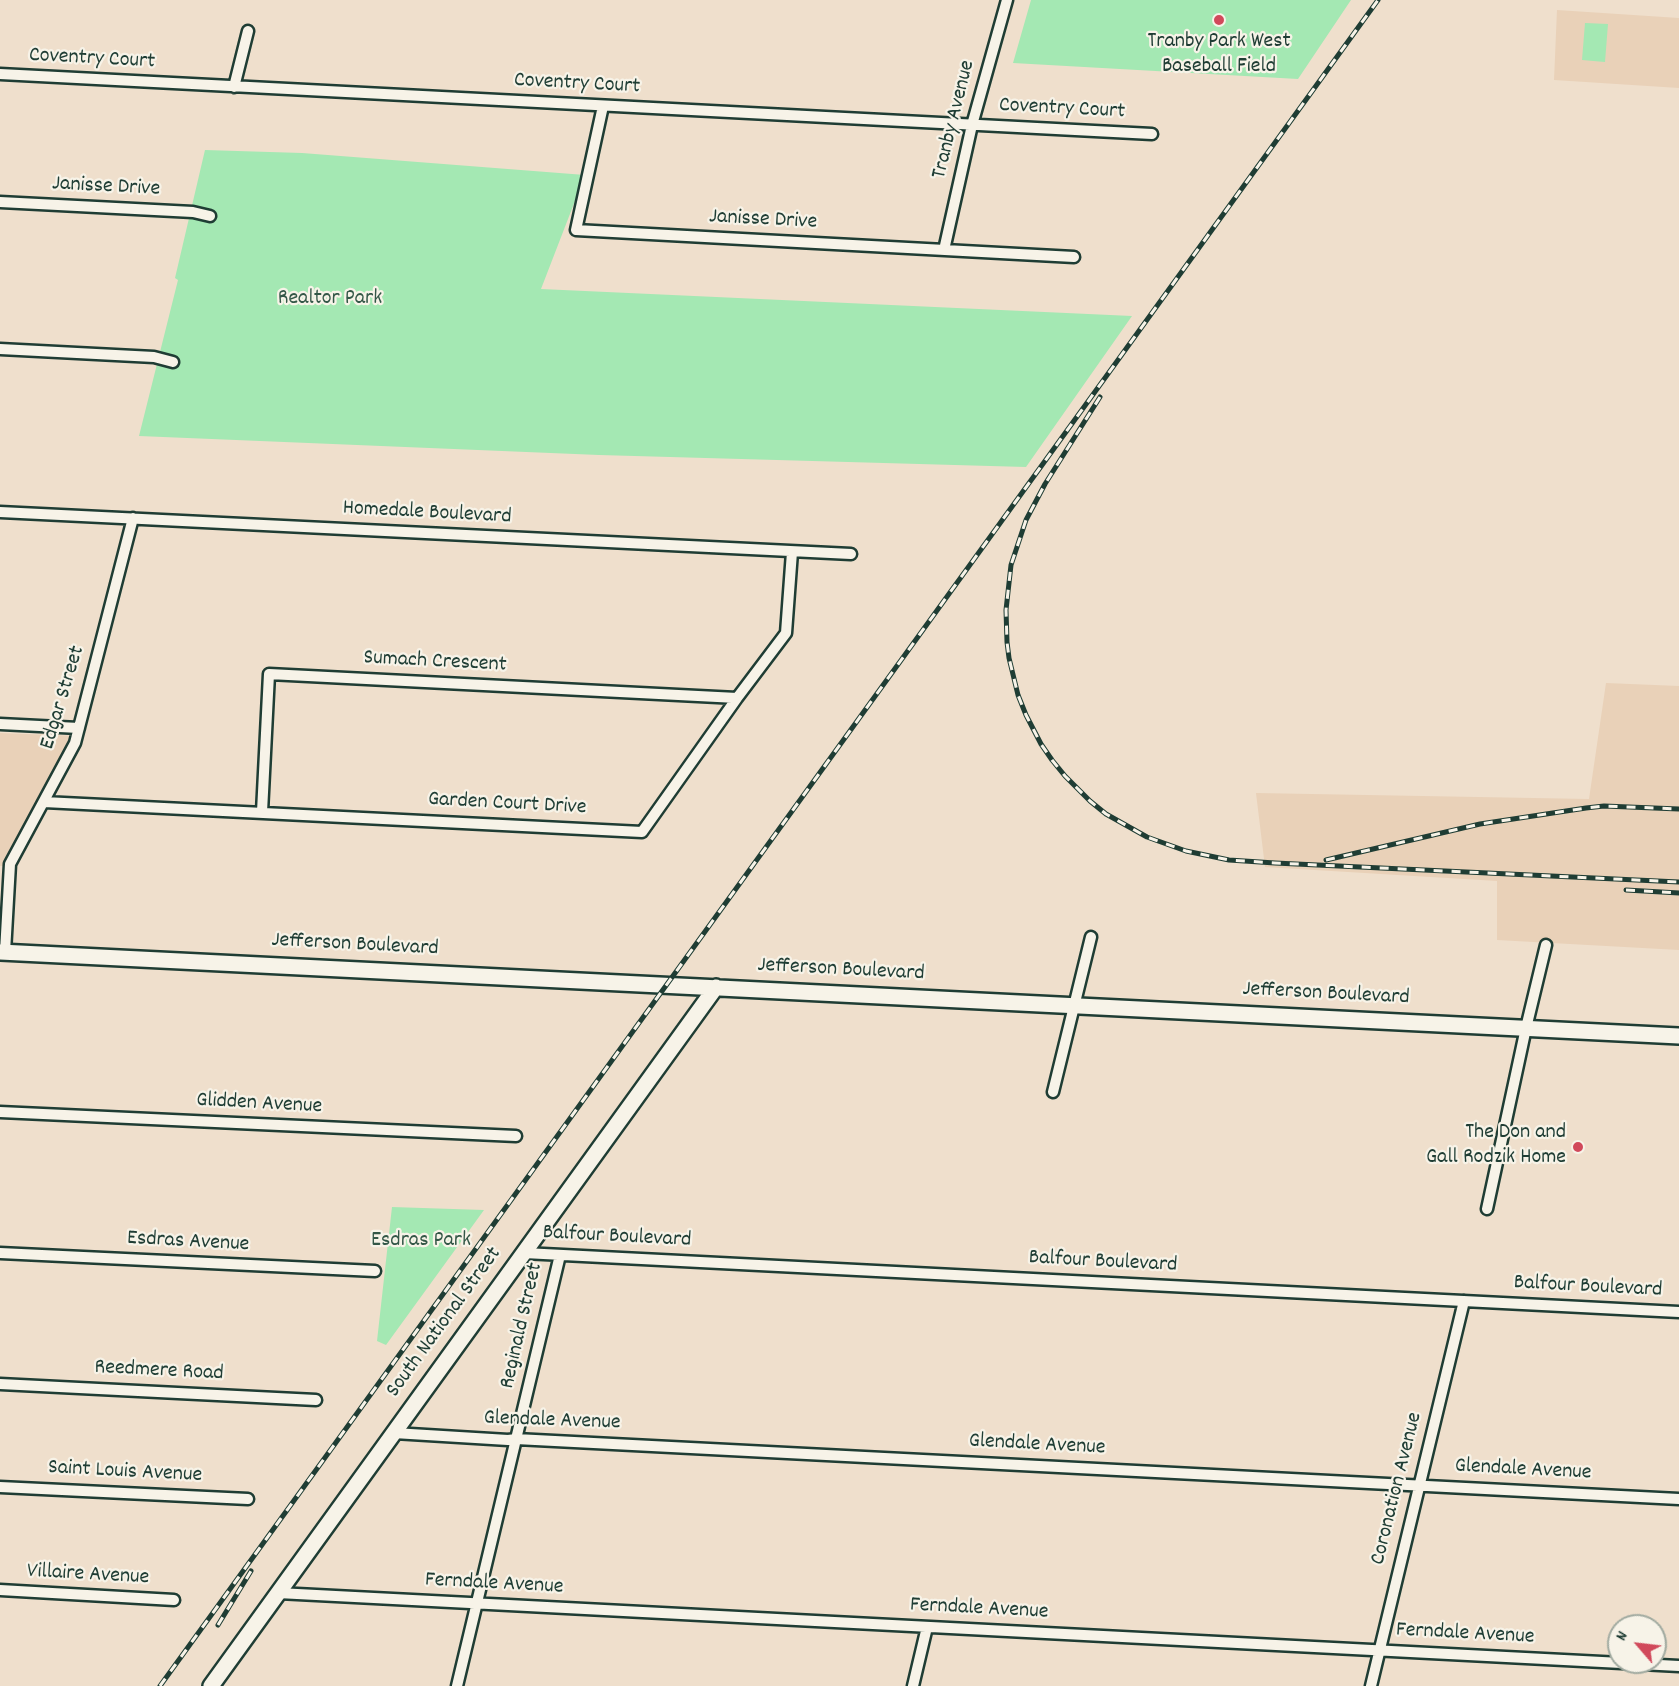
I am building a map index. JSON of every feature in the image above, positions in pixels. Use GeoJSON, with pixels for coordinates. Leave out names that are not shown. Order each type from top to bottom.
{"type":"FeatureCollection","features":[{"type":"Feature","properties":{"kind":"street","name":"Tranby Avenue"},"geometry":{"type":"LineString","coordinates":[[944,250],[972,125],[1007,0]]}},
{"type":"Feature","properties":{"kind":"street"},"geometry":{"type":"LineString","coordinates":[[234,87],[248,31]]}},
{"type":"Feature","properties":{"kind":"street","name":"Coventry Court"},"geometry":{"type":"LineString","coordinates":[[0,74],[1152,134]]}},
{"type":"Feature","properties":{"kind":"street","name":"Janisse Drive"},"geometry":{"type":"LineString","coordinates":[[603,106],[576,230],[1074,257]]}},
{"type":"Feature","properties":{"kind":"street","name":"Janisse Drive"},"geometry":{"type":"LineString","coordinates":[[0,202],[193,212],[210,216]]}},
{"type":"Feature","properties":{"kind":"street"},"geometry":{"type":"LineString","coordinates":[[0,349],[154,357],[173,362]]}},
{"type":"Feature","properties":{"kind":"street","name":"Homedale Boulevard"},"geometry":{"type":"LineString","coordinates":[[0,512],[851,554]]}},
{"type":"Feature","properties":{"kind":"street","name":"Edgar Street"},"geometry":{"type":"LineString","coordinates":[[2,952],[10,864],[75,743],[133,518]]}},
{"type":"Feature","properties":{"kind":"street","name":"Garden Court Drive"},"geometry":{"type":"LineString","coordinates":[[44,802],[642,832],[786,633],[792,552]]}},
{"type":"Feature","properties":{"kind":"street","name":"Sumach Crescent"},"geometry":{"type":"LineString","coordinates":[[262,812],[269,674],[737,698]]}},
{"type":"Feature","properties":{"kind":"street"},"geometry":{"type":"LineString","coordinates":[[0,724],[79,728]]}},
{"type":"Feature","properties":{"kind":"street"},"geometry":{"type":"LineString","coordinates":[[1053,1092],[1091,937]]}},
{"type":"Feature","properties":{"kind":"street"},"geometry":{"type":"LineString","coordinates":[[1487,1209],[1546,945]]}},
{"type":"Feature","properties":{"kind":"street","name":"Jefferson Boulevard"},"geometry":{"type":"LineString","coordinates":[[2,952],[1679,1036]]}},
{"type":"Feature","properties":{"kind":"street","name":"South National Street"},"geometry":{"type":"LineString","coordinates":[[211,1686],[716,987]]}},
{"type":"Feature","properties":{"kind":"street","name":"Glidden Avenue"},"geometry":{"type":"LineString","coordinates":[[0,1112],[516,1136]]}},
{"type":"Feature","properties":{"kind":"street","name":"Balfour Boulevard"},"geometry":{"type":"LineString","coordinates":[[524,1252],[1679,1312]]}},
{"type":"Feature","properties":{"kind":"street","name":"Esdras Avenue"},"geometry":{"type":"LineString","coordinates":[[0,1253],[375,1271]]}},
{"type":"Feature","properties":{"kind":"street","name":"Reginald Street"},"geometry":{"type":"LineString","coordinates":[[457,1686],[560,1254]]}},
{"type":"Feature","properties":{"kind":"street","name":"Coronation Avenue"},"geometry":{"type":"LineString","coordinates":[[1371,1686],[1464,1301]]}},
{"type":"Feature","properties":{"kind":"street","name":"Reedmere Road"},"geometry":{"type":"LineString","coordinates":[[0,1384],[316,1400]]}},
{"type":"Feature","properties":{"kind":"street","name":"Glendale Avenue"},"geometry":{"type":"LineString","coordinates":[[394,1433],[1679,1498]]}},
{"type":"Feature","properties":{"kind":"street","name":"Saint Louis Avenue"},"geometry":{"type":"LineString","coordinates":[[0,1486],[248,1499]]}},
{"type":"Feature","properties":{"kind":"street","name":"Villaire Avenue"},"geometry":{"type":"LineString","coordinates":[[0,1590],[174,1600]]}},
{"type":"Feature","properties":{"kind":"street","name":"Ferndale Avenue"},"geometry":{"type":"LineString","coordinates":[[278,1593],[1679,1666]]}},
{"type":"Feature","properties":{"kind":"street"},"geometry":{"type":"LineString","coordinates":[[913,1686],[927,1627]]}},
{"type":"Feature","properties":{"kind":"shaded area"},"geometry":{"type":"Polygon","coordinates":[[[1557,10],[1679,18],[1679,88],[1554,80],[1557,10]]]}},
{"type":"Feature","properties":{"kind":"shaded area"},"geometry":{"type":"Polygon","coordinates":[[[1606,683],[1679,686],[1679,950],[1497,940],[1497,881],[1265,867],[1256,793],[1589,799],[1606,683]]]}},
{"type":"Feature","properties":{"kind":"shaded area"},"geometry":{"type":"Polygon","coordinates":[[[0,733],[77,736],[11,866],[0,866],[0,733]]]}},
{"type":"Feature","properties":{"kind":"green space"},"geometry":{"type":"Polygon","coordinates":[[[1031,0],[1351,0],[1298,79],[1013,63],[1031,0]]]}},
{"type":"Feature","properties":{"kind":"green space"},"geometry":{"type":"Polygon","coordinates":[[[1585,23],[1608,24],[1605,62],[1582,60],[1585,23]]]}},
{"type":"Feature","properties":{"kind":"green space","name":"Realtor Park"},"geometry":{"type":"Polygon","coordinates":[[[205,150],[302,153],[585,175],[541,289],[1132,316],[1026,467],[599,455],[139,436],[178,280],[175,278],[205,150]]]}},
{"type":"Feature","properties":{"kind":"green space","name":"Esdras Park"},"geometry":{"type":"Polygon","coordinates":[[[392,1207],[484,1210],[386,1345],[377,1341],[392,1207]]]}},
{"type":"Feature","properties":{"kind":"railway"},"geometry":{"type":"LineString","coordinates":[[160,1686],[1378,0]]}},
{"type":"Feature","properties":{"kind":"railway"},"geometry":{"type":"LineString","coordinates":[[1100,397],[1045,484],[1026,520],[1011,565],[1006,610],[1009,658],[1018,695],[1026,715],[1052,760],[1090,801],[1106,814],[1147,837],[1186,851],[1229,860],[1679,882]]}},
{"type":"Feature","properties":{"kind":"railway"},"geometry":{"type":"LineString","coordinates":[[1326,860],[1480,824],[1586,808],[1604,806],[1679,809]]}},
{"type":"Feature","properties":{"kind":"railway"},"geometry":{"type":"LineString","coordinates":[[1626,890],[1679,893]]}},
{"type":"Feature","properties":{"kind":"railway"},"geometry":{"type":"LineString","coordinates":[[218,1625],[251,1571]]}},
{"type":"Feature","properties":{"kind":"place","name":"Tranby Park West Baseball Field"},"geometry":{"type":"Point","coordinates":[1219,20]}},
{"type":"Feature","properties":{"kind":"place","name":"The Don and Gall Rodzik Home"},"geometry":{"type":"Point","coordinates":[1578,1147]}}]}
